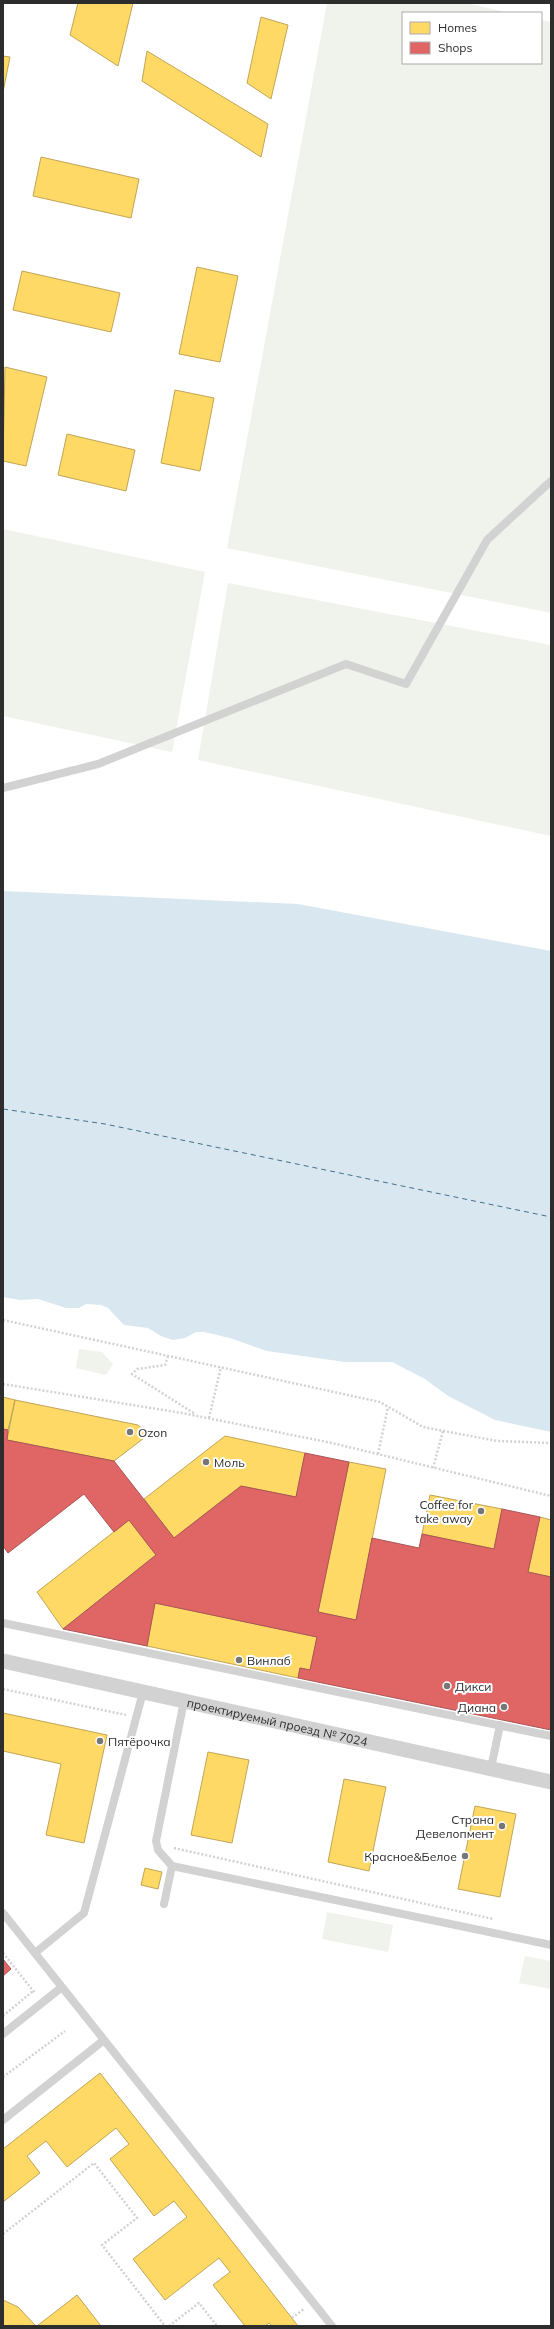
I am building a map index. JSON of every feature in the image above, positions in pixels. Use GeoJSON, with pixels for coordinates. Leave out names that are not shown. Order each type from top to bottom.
{"type":"FeatureCollection","features":[{"type":"Feature","properties":{"kind":"street","name":"проектируемый проезд № 7024"},"geometry":{"type":"LineString","coordinates":[[3,1661],[551,1782]]}},
{"type":"Feature","properties":{"kind":"lane"},"geometry":{"type":"LineString","coordinates":[[3,788],[98,764],[346,664],[406,684],[487,540],[551,481]]}},
{"type":"Feature","properties":{"kind":"lane"},"geometry":{"type":"LineString","coordinates":[[3,1623],[551,1736]]}},
{"type":"Feature","properties":{"kind":"lane"},"geometry":{"type":"LineString","coordinates":[[35,1953],[84,1913],[143,1692]]}},
{"type":"Feature","properties":{"kind":"lane"},"geometry":{"type":"LineString","coordinates":[[184,1701],[156,1842],[158,1850],[172,1866],[551,1945]]}},
{"type":"Feature","properties":{"kind":"lane"},"geometry":{"type":"LineString","coordinates":[[491,1768],[500,1725]]}},
{"type":"Feature","properties":{"kind":"lane"},"geometry":{"type":"LineString","coordinates":[[164,1904],[172,1866]]}},
{"type":"Feature","properties":{"kind":"lane"},"geometry":{"type":"LineString","coordinates":[[3,1913],[332,2326]]}},
{"type":"Feature","properties":{"kind":"lane"},"geometry":{"type":"LineString","coordinates":[[3,2034],[62,1987]]}},
{"type":"Feature","properties":{"kind":"lane"},"geometry":{"type":"LineString","coordinates":[[3,2120],[104,2040]]}},
{"type":"Feature","properties":{"kind":"path"},"geometry":{"type":"LineString","coordinates":[[3,1320],[380,1402],[423,1427],[497,1441],[551,1443]]}},
{"type":"Feature","properties":{"kind":"path"},"geometry":{"type":"LineString","coordinates":[[168,1356],[165,1365],[137,1369],[132,1374],[197,1416]]}},
{"type":"Feature","properties":{"kind":"path"},"geometry":{"type":"LineString","coordinates":[[209,1418],[221,1367]]}},
{"type":"Feature","properties":{"kind":"path"},"geometry":{"type":"LineString","coordinates":[[3,1384],[209,1418],[378,1454],[551,1496]]}},
{"type":"Feature","properties":{"kind":"path"},"geometry":{"type":"LineString","coordinates":[[378,1454],[388,1407]]}},
{"type":"Feature","properties":{"kind":"path"},"geometry":{"type":"LineString","coordinates":[[433,1468],[443,1431]]}},
{"type":"Feature","properties":{"kind":"path"},"geometry":{"type":"LineString","coordinates":[[3,1689],[137,1717]]}},
{"type":"Feature","properties":{"kind":"path"},"geometry":{"type":"LineString","coordinates":[[169,1844],[177,1849],[495,1919]]}},
{"type":"Feature","properties":{"kind":"path"},"geometry":{"type":"LineString","coordinates":[[3,1953],[43,2003]]}},
{"type":"Feature","properties":{"kind":"path"},"geometry":{"type":"LineString","coordinates":[[3,2016],[33,1991]]}},
{"type":"Feature","properties":{"kind":"path"},"geometry":{"type":"LineString","coordinates":[[3,2077],[65,2031]]}},
{"type":"Feature","properties":{"kind":"path"},"geometry":{"type":"LineString","coordinates":[[3,2234],[94,2163],[137,2218],[102,2245],[165,2326]]}},
{"type":"Feature","properties":{"kind":"path"},"geometry":{"type":"LineString","coordinates":[[169,2326],[199,2303],[217,2326]]}},
{"type":"Feature","properties":{"kind":"shaded area"},"geometry":{"type":"Polygon","coordinates":[[[327,3],[466,3],[506,12],[402,12],[402,64],[542,64],[542,20],[551,22],[551,613],[227,548],[327,3]]]}},
{"type":"Feature","properties":{"kind":"shaded area"},"geometry":{"type":"Polygon","coordinates":[[[3,529],[205,572],[172,752],[3,716],[3,529]]]}},
{"type":"Feature","properties":{"kind":"shaded area"},"geometry":{"type":"Polygon","coordinates":[[[228,583],[551,645],[551,836],[198,760],[228,583]]]}},
{"type":"Feature","properties":{"kind":"shaded area"},"geometry":{"type":"Polygon","coordinates":[[[3,891],[298,904],[551,951],[551,1432],[495,1420],[448,1396],[425,1379],[392,1362],[345,1362],[267,1351],[230,1338],[204,1332],[196,1332],[185,1338],[173,1340],[161,1336],[148,1328],[124,1325],[108,1308],[101,1305],[86,1304],[79,1308],[66,1308],[38,1299],[20,1300],[3,1297],[3,891]]]}},
{"type":"Feature","properties":{"kind":"shaded area"},"geometry":{"type":"Polygon","coordinates":[[[79,1349],[102,1352],[113,1364],[106,1375],[76,1368],[79,1349]]]}},
{"type":"Feature","properties":{"kind":"shaded area"},"geometry":{"type":"Polygon","coordinates":[[[327,1912],[393,1925],[388,1952],[322,1939],[327,1912]]]}},
{"type":"Feature","properties":{"kind":"shaded area"},"geometry":{"type":"Polygon","coordinates":[[[525,1956],[551,1961],[551,1989],[519,1983],[525,1956]]]}},
{"type":"Feature","properties":{"kind":"building: Homes"},"geometry":{"type":"Polygon","coordinates":[[[78,3],[133,3],[118,66],[70,35],[78,3]]]}},
{"type":"Feature","properties":{"kind":"building: Homes"},"geometry":{"type":"Polygon","coordinates":[[[261,17],[288,25],[271,99],[247,83],[261,17]]]}},
{"type":"Feature","properties":{"kind":"building: Homes"},"geometry":{"type":"Polygon","coordinates":[[[147,51],[268,124],[261,157],[142,81],[147,51]]]}},
{"type":"Feature","properties":{"kind":"building: Homes"},"geometry":{"type":"Polygon","coordinates":[[[3,56],[10,57],[3,92],[3,56]]]}},
{"type":"Feature","properties":{"kind":"building: Homes"},"geometry":{"type":"Polygon","coordinates":[[[41,157],[139,179],[131,218],[33,196],[41,157]]]}},
{"type":"Feature","properties":{"kind":"building: Homes"},"geometry":{"type":"Polygon","coordinates":[[[197,267],[238,276],[220,362],[179,354],[197,267]]]}},
{"type":"Feature","properties":{"kind":"building: Homes"},"geometry":{"type":"Polygon","coordinates":[[[22,271],[120,293],[111,332],[13,310],[22,271]]]}},
{"type":"Feature","properties":{"kind":"building: Homes"},"geometry":{"type":"Polygon","coordinates":[[[5,367],[47,377],[26,466],[3,461],[5,367]]]}},
{"type":"Feature","properties":{"kind":"building: Homes"},"geometry":{"type":"Polygon","coordinates":[[[175,390],[214,398],[200,471],[161,463],[175,390]]]}},
{"type":"Feature","properties":{"kind":"building: Homes"},"geometry":{"type":"Polygon","coordinates":[[[67,434],[135,450],[126,491],[58,475],[67,434]]]}},
{"type":"Feature","properties":{"kind":"building: Homes"},"geometry":{"type":"Polygon","coordinates":[[[3,1397],[15,1400],[8,1430],[3,1429],[3,1397]]]}},
{"type":"Feature","properties":{"kind":"building: Homes"},"geometry":{"type":"Polygon","coordinates":[[[15,1400],[138,1425],[145,1431],[144,1438],[114,1461],[7,1440],[15,1400]]]}},
{"type":"Feature","properties":{"kind":"building: Homes"},"geometry":{"type":"Polygon","coordinates":[[[225,1436],[305,1453],[296,1497],[241,1486],[174,1538],[144,1499],[225,1436]]]}},
{"type":"Feature","properties":{"kind":"building: Homes"},"geometry":{"type":"Polygon","coordinates":[[[349,1462],[386,1469],[356,1620],[318,1612],[349,1462]]]}},
{"type":"Feature","properties":{"kind":"building: Homes"},"geometry":{"type":"Polygon","coordinates":[[[430,1495],[502,1509],[494,1549],[422,1534],[430,1495]]]}},
{"type":"Feature","properties":{"kind":"building: Homes"},"geometry":{"type":"Polygon","coordinates":[[[540,1517],[551,1520],[551,1577],[528,1572],[540,1517]]]}},
{"type":"Feature","properties":{"kind":"building: Homes"},"geometry":{"type":"Polygon","coordinates":[[[129,1520],[156,1555],[63,1629],[37,1592],[129,1520]]]}},
{"type":"Feature","properties":{"kind":"building: Homes"},"geometry":{"type":"Polygon","coordinates":[[[155,1603],[317,1637],[310,1670],[300,1668],[298,1678],[147,1646],[155,1603]]]}},
{"type":"Feature","properties":{"kind":"building: Homes"},"geometry":{"type":"Polygon","coordinates":[[[3,1713],[107,1735],[84,1843],[46,1835],[61,1764],[3,1751],[3,1713]]]}},
{"type":"Feature","properties":{"kind":"building: Homes"},"geometry":{"type":"Polygon","coordinates":[[[208,1752],[249,1760],[232,1843],[191,1835],[208,1752]]]}},
{"type":"Feature","properties":{"kind":"building: Homes"},"geometry":{"type":"Polygon","coordinates":[[[344,1779],[386,1787],[369,1871],[328,1862],[344,1779]]]}},
{"type":"Feature","properties":{"kind":"building: Homes"},"geometry":{"type":"Polygon","coordinates":[[[475,1806],[516,1814],[500,1897],[458,1889],[475,1806]]]}},
{"type":"Feature","properties":{"kind":"building: Homes"},"geometry":{"type":"Polygon","coordinates":[[[145,1868],[162,1872],[158,1889],[141,1885],[145,1868]]]}},
{"type":"Feature","properties":{"kind":"building: Homes"},"geometry":{"type":"Polygon","coordinates":[[[100,2073],[298,2326],[272,2326],[269,2323],[265,2326],[245,2326],[213,2285],[230,2272],[219,2258],[165,2300],[133,2259],[187,2217],[174,2201],[154,2216],[110,2159],[129,2144],[116,2128],[67,2167],[46,2141],[27,2156],[40,2173],[3,2202],[3,2149],[100,2073]]]}},
{"type":"Feature","properties":{"kind":"building: Homes"},"geometry":{"type":"Polygon","coordinates":[[[77,2295],[101,2326],[37,2326],[77,2295]]]}},
{"type":"Feature","properties":{"kind":"building: Homes"},"geometry":{"type":"Polygon","coordinates":[[[3,2300],[18,2307],[36,2326],[3,2326],[3,2300]]]}},
{"type":"Feature","properties":{"kind":"building: Shops"},"geometry":{"type":"Polygon","coordinates":[[[3,1429],[8,1430],[7,1440],[114,1461],[174,1538],[241,1486],[296,1497],[305,1453],[349,1462],[318,1612],[356,1620],[372,1538],[419,1548],[422,1534],[494,1549],[502,1509],[540,1517],[528,1572],[551,1577],[551,1730],[298,1678],[300,1668],[310,1670],[317,1637],[155,1603],[147,1646],[63,1629],[156,1555],[129,1520],[114,1532],[84,1494],[8,1553],[3,1546],[3,1429]]]}},
{"type":"Feature","properties":{"kind":"building: Shops"},"geometry":{"type":"Polygon","coordinates":[[[3,1959],[11,1969],[3,1976],[3,1959]]]}},
{"type":"Feature","properties":{"kind":"ferry route"},"geometry":{"type":"LineString","coordinates":[[3,1109],[105,1124],[551,1217]]}},
{"type":"Feature","properties":{"kind":"place","name":"Ozon"},"geometry":{"type":"Point","coordinates":[130,1432]}},
{"type":"Feature","properties":{"kind":"place","name":"Моль"},"geometry":{"type":"Point","coordinates":[206,1462]}},
{"type":"Feature","properties":{"kind":"place","name":"Coffee for take away"},"geometry":{"type":"Point","coordinates":[481,1511]}},
{"type":"Feature","properties":{"kind":"place","name":"Винлаб"},"geometry":{"type":"Point","coordinates":[239,1660]}},
{"type":"Feature","properties":{"kind":"place","name":"Дикси"},"geometry":{"type":"Point","coordinates":[447,1686]}},
{"type":"Feature","properties":{"kind":"place","name":"Диана"},"geometry":{"type":"Point","coordinates":[504,1707]}},
{"type":"Feature","properties":{"kind":"place","name":"Пятёрочка"},"geometry":{"type":"Point","coordinates":[100,1741]}},
{"type":"Feature","properties":{"kind":"place","name":"Страна Девелопмент"},"geometry":{"type":"Point","coordinates":[502,1826]}},
{"type":"Feature","properties":{"kind":"place","name":"Красное&Белое"},"geometry":{"type":"Point","coordinates":[465,1856]}}]}
